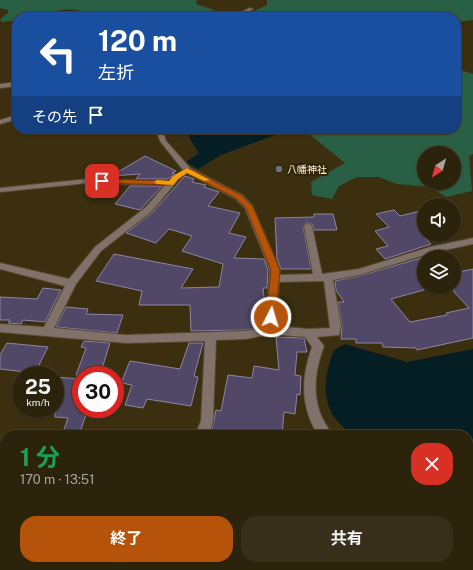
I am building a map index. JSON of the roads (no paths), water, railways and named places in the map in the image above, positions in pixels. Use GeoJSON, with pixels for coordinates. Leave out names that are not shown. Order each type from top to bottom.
{"type":"FeatureCollection","features":[{"type":"Feature","properties":{"kind":"street"},"geometry":{"type":"LineString","coordinates":[[244,12],[251,9]]}},
{"type":"Feature","properties":{"kind":"street"},"geometry":{"type":"LineString","coordinates":[[0,86],[12,85]]}},
{"type":"Feature","properties":{"kind":"street"},"geometry":{"type":"LineString","coordinates":[[0,122],[12,118]]}},
{"type":"Feature","properties":{"kind":"street"},"geometry":{"type":"LineString","coordinates":[[161,134],[163,141],[187,170],[239,197],[249,207],[275,270],[270,330]]}},
{"type":"Feature","properties":{"kind":"street"},"geometry":{"type":"LineString","coordinates":[[46,332],[72,282],[98,249],[149,209],[175,178],[187,170]]}},
{"type":"Feature","properties":{"kind":"street"},"geometry":{"type":"LineString","coordinates":[[0,190],[88,181],[171,183]]}},
{"type":"Feature","properties":{"kind":"street"},"geometry":{"type":"LineString","coordinates":[[0,328],[126,339],[246,335],[270,330],[308,333],[335,332],[336,326],[308,226]]}},
{"type":"Feature","properties":{"kind":"street"},"geometry":{"type":"LineString","coordinates":[[275,279],[323,277],[359,272],[430,250],[473,240]]}},
{"type":"Feature","properties":{"kind":"street"},"geometry":{"type":"LineString","coordinates":[[0,266],[66,284],[72,282]]}},
{"type":"Feature","properties":{"kind":"street"},"geometry":{"type":"LineString","coordinates":[[308,333],[318,346],[312,361],[307,385],[311,408],[322,430]]}},
{"type":"Feature","properties":{"kind":"street"},"geometry":{"type":"LineString","coordinates":[[204,430],[207,421],[211,337]]}},
{"type":"Feature","properties":{"kind":"water"},"geometry":{"type":"Polygon","coordinates":[[[189,134],[278,134],[221,155],[198,169],[186,162],[199,153],[189,137],[189,134]]]}},
{"type":"Feature","properties":{"kind":"water"},"geometry":{"type":"Polygon","coordinates":[[[345,344],[407,362],[473,349],[473,430],[346,430],[332,414],[327,398],[327,374],[334,350],[345,344]]]}},
{"type":"Feature","properties":{"kind":"place","name":"八幡神社"},"geometry":{"type":"Point","coordinates":[279,169]}}]}
